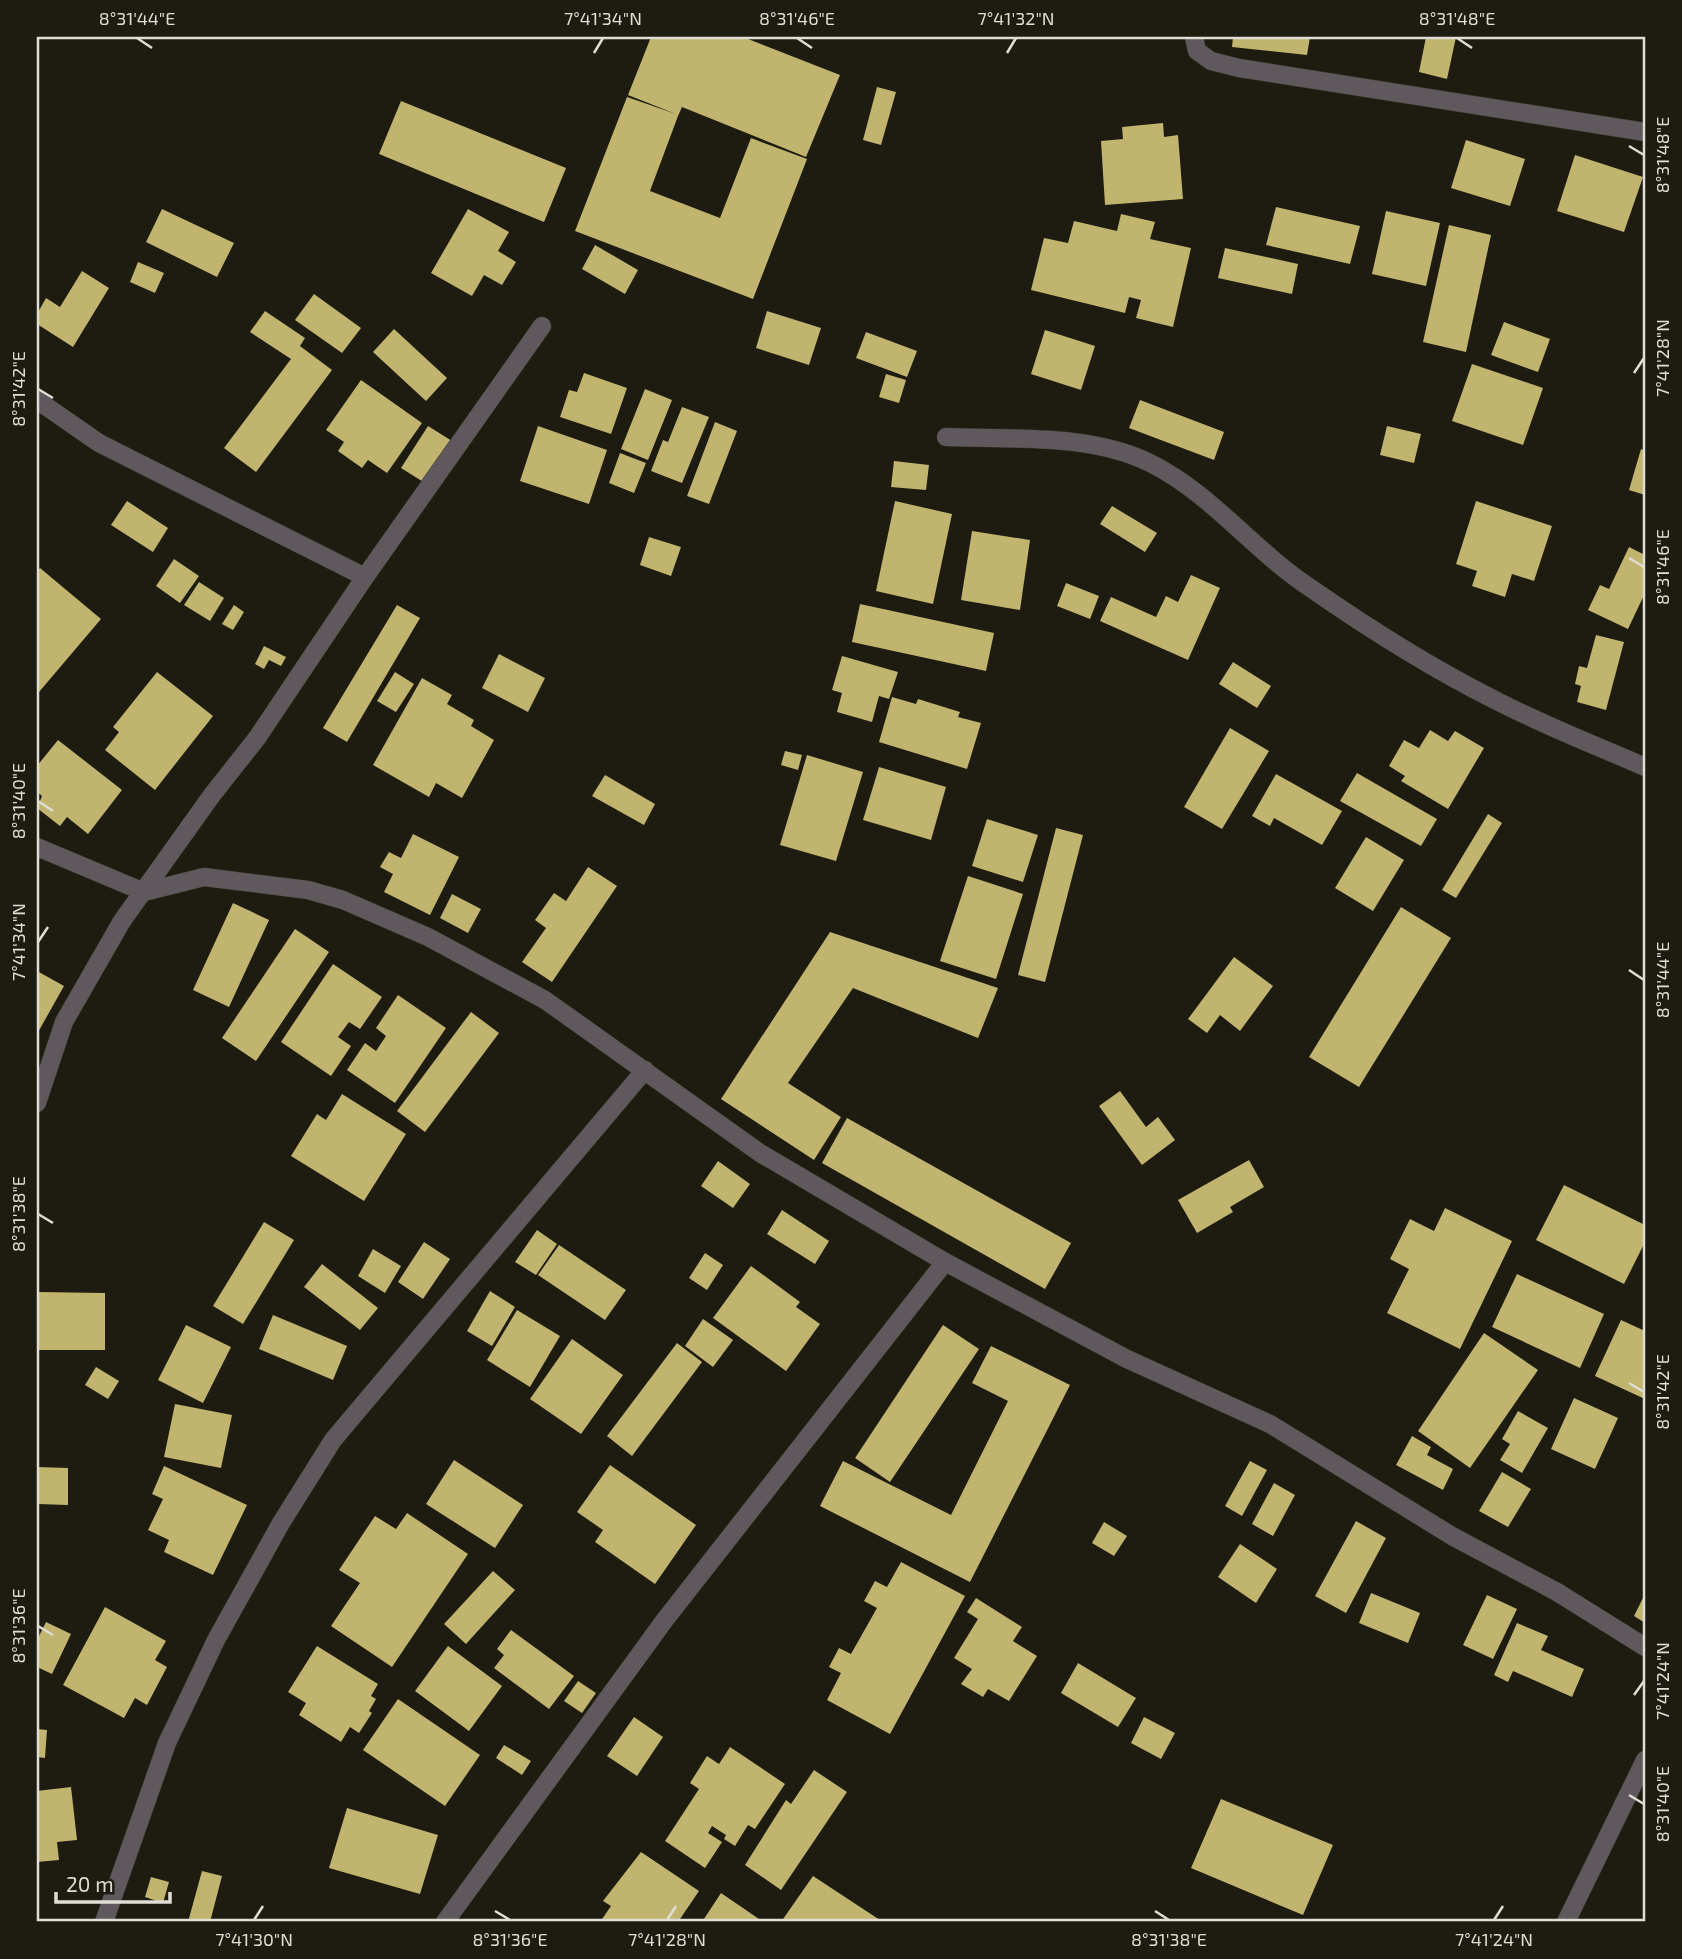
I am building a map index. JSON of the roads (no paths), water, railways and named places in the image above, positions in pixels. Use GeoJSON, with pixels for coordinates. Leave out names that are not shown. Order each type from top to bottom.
{"type":"FeatureCollection","features":[{"type":"Feature","properties":{"kind":"street"},"geometry":{"type":"LineString","coordinates":[[1194,37],[1197,51],[1210,61],[1239,68],[1645,132]]}},
{"type":"Feature","properties":{"kind":"street"},"geometry":{"type":"LineString","coordinates":[[37,1103],[64,1022],[103,951],[212,795],[257,738],[365,577],[542,326]]}},
{"type":"Feature","properties":{"kind":"street"},"geometry":{"type":"LineString","coordinates":[[37,400],[99,443],[365,577]]}},
{"type":"Feature","properties":{"kind":"street"},"geometry":{"type":"LineString","coordinates":[[946,437],[1061,442],[1109,448],[1150,463],[1196,491],[1306,586],[1379,632],[1495,701],[1645,767]]}},
{"type":"Feature","properties":{"kind":"street"},"geometry":{"type":"LineString","coordinates":[[37,847],[144,892],[204,877],[308,890],[343,900],[428,937],[545,1000],[760,1153],[944,1262],[1127,1359],[1270,1424],[1452,1535],[1557,1592],[1645,1647]]}},
{"type":"Feature","properties":{"kind":"street"},"geometry":{"type":"LineString","coordinates":[[104,1922],[167,1743],[216,1640],[281,1523],[326,1450],[645,1070]]}},
{"type":"Feature","properties":{"kind":"street"},"geometry":{"type":"LineString","coordinates":[[446,1922],[664,1621],[944,1262]]}},
{"type":"Feature","properties":{"kind":"street"},"geometry":{"type":"LineString","coordinates":[[1566,1922],[1645,1760]]}}]}
